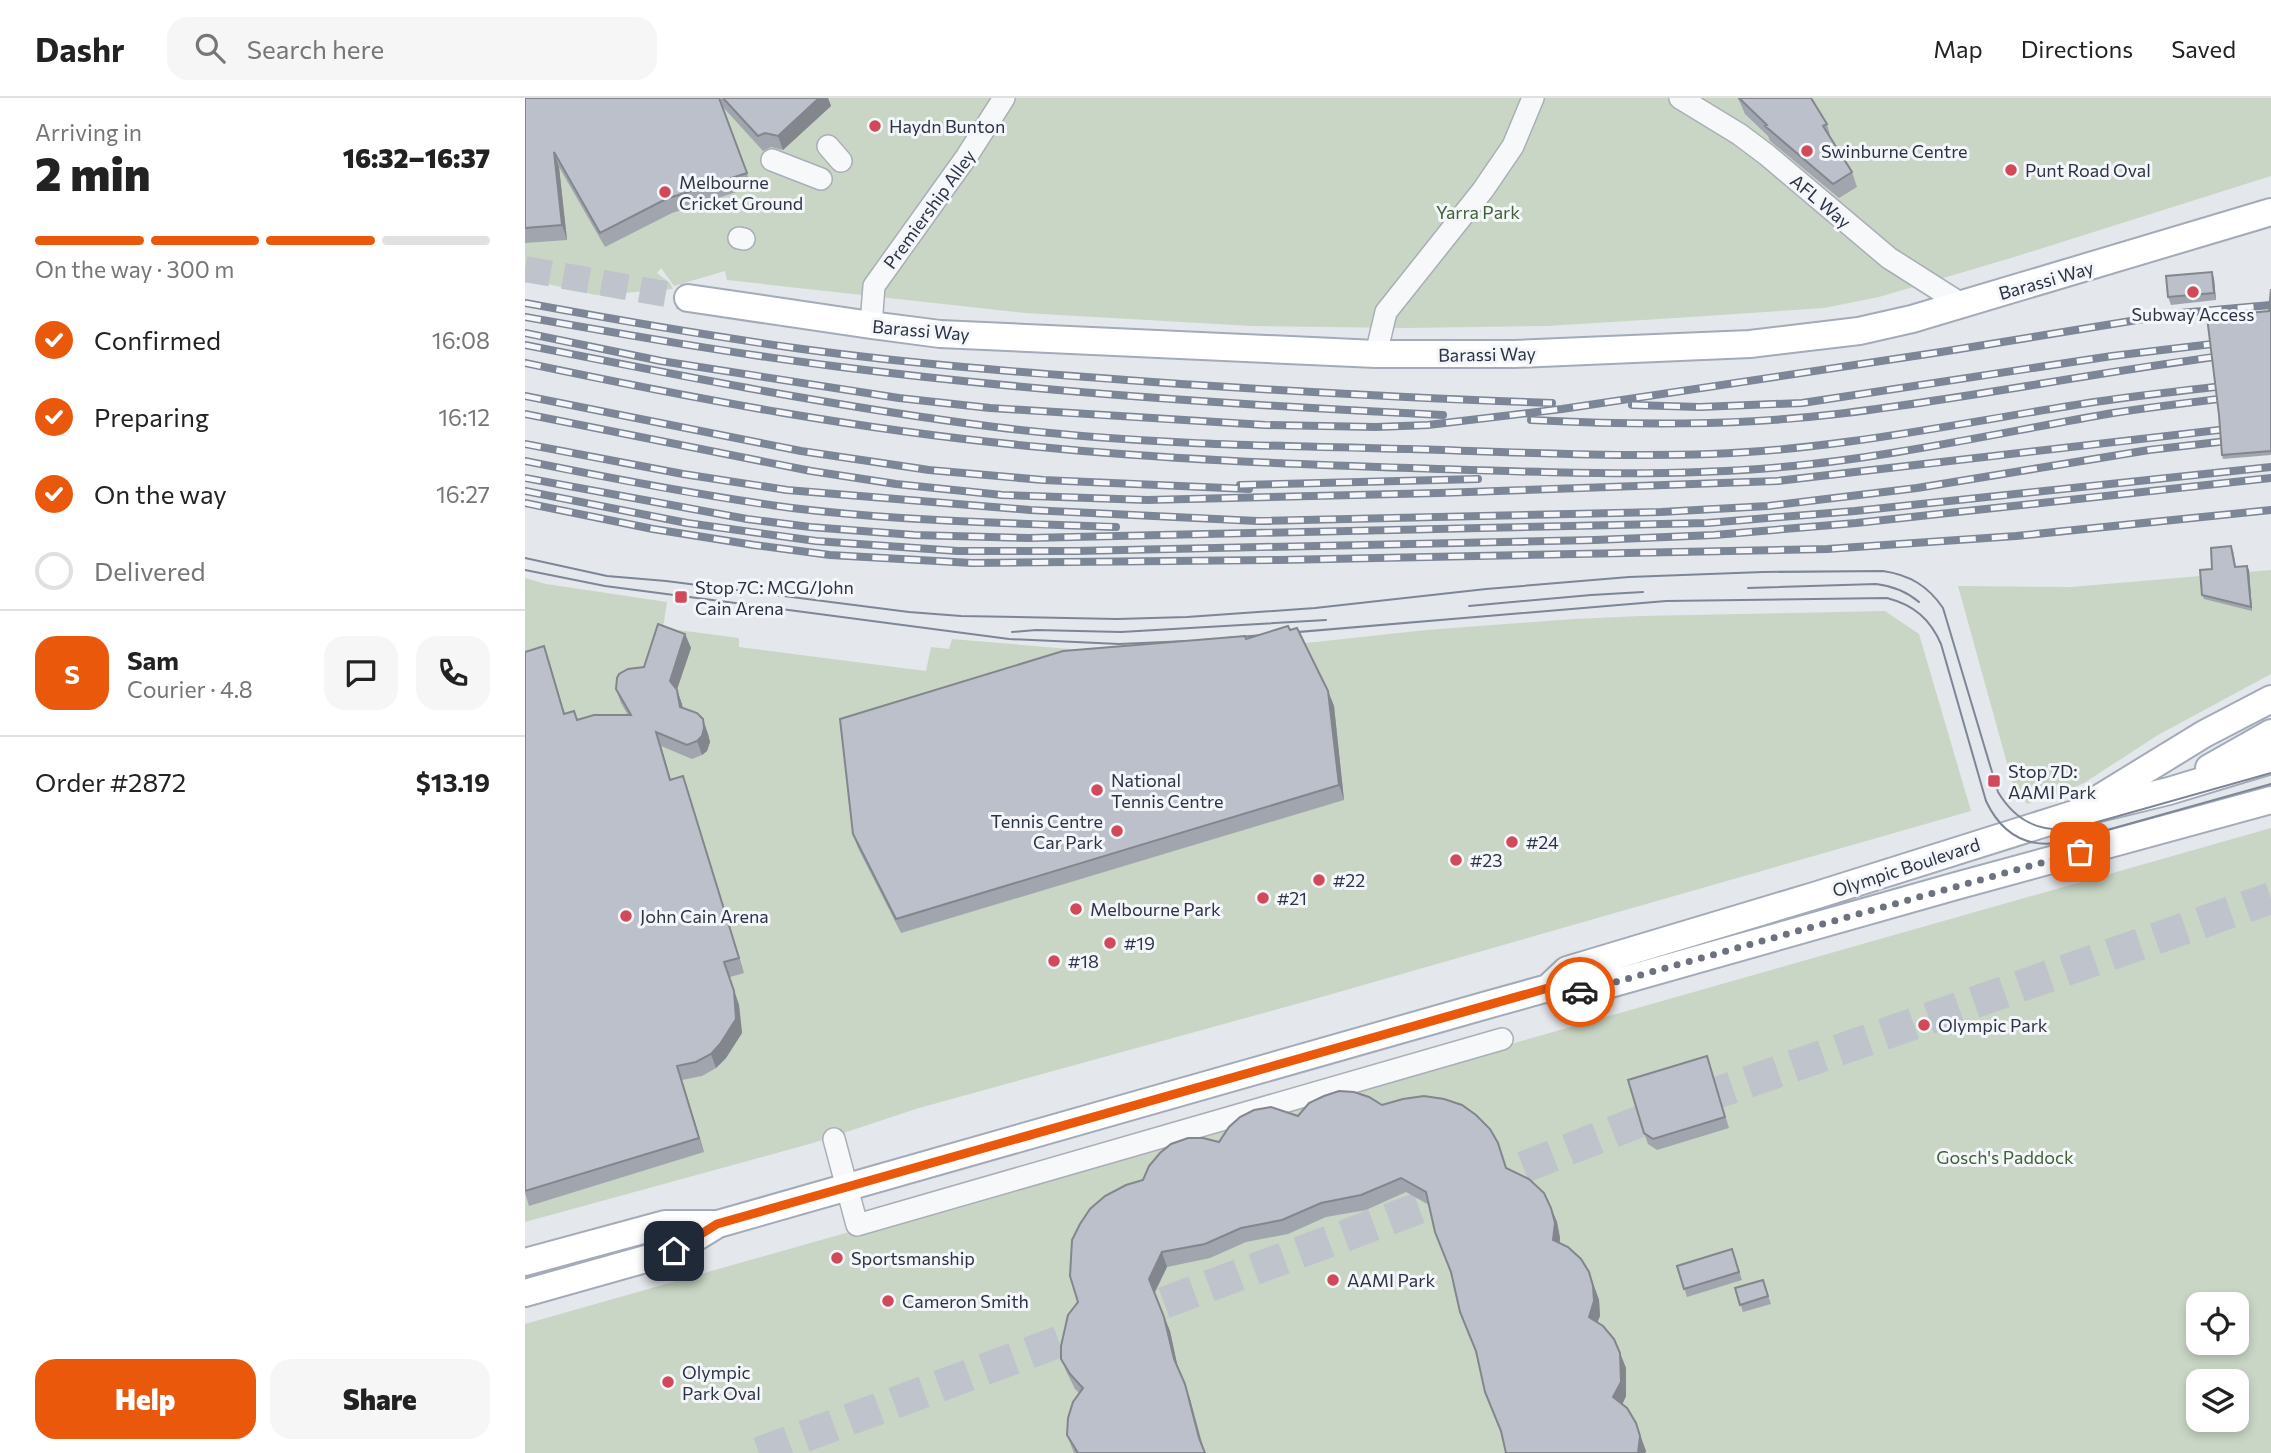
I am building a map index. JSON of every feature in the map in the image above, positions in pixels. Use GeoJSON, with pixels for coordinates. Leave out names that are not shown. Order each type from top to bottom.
{"type":"FeatureCollection","features":[{"type":"Feature","properties":{"kind":"main road","name":"Barassi Way"},"geometry":{"type":"LineString","coordinates":[[688,298],[940,334],[1376,354],[1515,354],[1750,344],[1859,331],[1963,305],[2265,216]]}},
{"type":"Feature","properties":{"kind":"main road"},"geometry":{"type":"LineString","coordinates":[[2071,815],[2181,747],[2271,699]]}},
{"type":"Feature","properties":{"kind":"main road"},"geometry":{"type":"LineString","coordinates":[[2057,858],[2271,733]]}},
{"type":"Feature","properties":{"kind":"main road"},"geometry":{"type":"LineString","coordinates":[[2181,747],[2170,772],[2169,791],[2177,811],[2195,822]]}},
{"type":"Feature","properties":{"kind":"main road","name":"Olympic Boulevard"},"geometry":{"type":"LineString","coordinates":[[525,1262],[665,1224],[717,1224],[1548,988],[1567,970],[2071,815],[2169,791],[2271,760]]}},
{"type":"Feature","properties":{"kind":"main road","name":"Olympic Boulevard"},"geometry":{"type":"LineString","coordinates":[[1548,988],[1575,994],[2271,800]]}},
{"type":"Feature","properties":{"kind":"main road","name":"Olympic Boulevard"},"geometry":{"type":"LineString","coordinates":[[525,1293],[674,1251],[717,1224]]}},
{"type":"Feature","properties":{"kind":"street","name":"Premiership Alley"},"geometry":{"type":"LineString","coordinates":[[871,326],[874,286],[967,156],[1004,98]]}},
{"type":"Feature","properties":{"kind":"street"},"geometry":{"type":"LineString","coordinates":[[1376,354],[1386,312],[1498,168],[1513,146],[1533,98]]}},
{"type":"Feature","properties":{"kind":"street","name":"AFL Way"},"geometry":{"type":"LineString","coordinates":[[1688,101],[1767,155],[1889,258],[1963,305]]}},
{"type":"Feature","properties":{"kind":"street"},"geometry":{"type":"LineString","coordinates":[[772,160],[821,179]]}},
{"type":"Feature","properties":{"kind":"street"},"geometry":{"type":"LineString","coordinates":[[834,1139],[857,1225],[1502,1039]]}},
{"type":"Feature","properties":{"kind":"green space","name":"Yarra Park"},"geometry":{"type":"Polygon","coordinates":[[[525,98],[2271,98],[2271,176],[1879,297],[1824,308],[1547,326],[1252,326],[1025,313],[727,280],[725,271],[674,286],[661,268],[657,273],[670,283],[673,289],[596,295],[525,279],[525,98]]]}},
{"type":"Feature","properties":{"kind":"green space"},"geometry":{"type":"Polygon","coordinates":[[[2271,570],[2271,674],[2158,735],[2084,783],[2027,804],[2013,785],[1958,586],[2071,587],[2271,570]]]}},
{"type":"Feature","properties":{"kind":"green space","name":"Melbourne Park"},"geometry":{"type":"Polygon","coordinates":[[[525,578],[546,584],[667,602],[663,628],[739,638],[739,647],[926,671],[931,647],[949,649],[952,639],[1117,653],[1178,652],[1574,619],[1885,611],[1919,634],[1971,811],[1318,998],[919,1108],[813,1143],[525,1222],[525,578]]]}},
{"type":"Feature","properties":{"kind":"green space","name":"Olympic Park"},"geometry":{"type":"Polygon","coordinates":[[[2271,828],[2271,1453],[525,1453],[525,1324],[2271,828]]]}},
{"type":"Feature","properties":{"kind":"building"},"geometry":{"type":"Polygon","coordinates":[[[525,98],[719,98],[747,173],[666,199],[600,233],[554,152],[562,225],[525,228],[525,98]]]}},
{"type":"Feature","properties":{"kind":"building"},"geometry":{"type":"Polygon","coordinates":[[[723,98],[819,98],[778,136],[765,133],[758,136],[723,98]]]}},
{"type":"Feature","properties":{"kind":"building","name":"Swinburne Centre"},"geometry":{"type":"Polygon","coordinates":[[[1739,98],[1811,98],[1827,124],[1823,126],[1852,172],[1833,184],[1765,126],[1767,125],[1739,98]]]}},
{"type":"Feature","properties":{"kind":"building","name":"Subway Access"},"geometry":{"type":"Polygon","coordinates":[[[2212,272],[2214,293],[2168,297],[2166,276],[2212,272]]]}},
{"type":"Feature","properties":{"kind":"building"},"geometry":{"type":"Polygon","coordinates":[[[2271,289],[2271,451],[2222,455],[2207,317],[2269,311],[2271,289]]]}},
{"type":"Feature","properties":{"kind":"building"},"geometry":{"type":"Polygon","coordinates":[[[2231,546],[2235,567],[2247,566],[2251,607],[2202,595],[2200,570],[2212,569],[2211,548],[2231,546]]]}},
{"type":"Feature","properties":{"kind":"building","name":"John Cain Arena"},"geometry":{"type":"Polygon","coordinates":[[[658,624],[685,634],[670,681],[677,690],[680,707],[697,713],[703,719],[702,736],[687,745],[656,732],[670,780],[683,776],[739,958],[724,962],[734,991],[736,1019],[711,1054],[696,1062],[677,1066],[699,1138],[525,1191],[525,652],[544,646],[564,714],[574,711],[577,720],[594,715],[631,715],[616,689],[617,678],[628,669],[644,667],[658,624]]]}},
{"type":"Feature","properties":{"kind":"building","name":"National Tennis Centre"},"geometry":{"type":"Polygon","coordinates":[[[1288,626],[1290,630],[1297,628],[1328,691],[1339,785],[896,919],[853,834],[840,719],[1063,651],[1245,636],[1246,639],[1288,626]]]}},
{"type":"Feature","properties":{"kind":"building"},"geometry":{"type":"Polygon","coordinates":[[[1707,1056],[1725,1117],[1653,1139],[1644,1133],[1628,1080],[1707,1056]]]}},
{"type":"Feature","properties":{"kind":"building"},"geometry":{"type":"Polygon","coordinates":[[[1339,1091],[1354,1092],[1382,1105],[1424,1096],[1462,1105],[1490,1129],[1506,1168],[1529,1179],[1544,1193],[1555,1223],[1553,1240],[1568,1247],[1581,1259],[1589,1272],[1594,1301],[1589,1317],[1603,1326],[1614,1339],[1620,1353],[1621,1382],[1613,1397],[1627,1408],[1636,1423],[1640,1436],[1638,1453],[1506,1453],[1501,1431],[1485,1392],[1476,1351],[1460,1312],[1451,1272],[1435,1232],[1426,1192],[1401,1178],[1361,1195],[1321,1203],[1282,1220],[1241,1228],[1205,1244],[1162,1252],[1149,1279],[1164,1317],[1174,1359],[1185,1384],[1205,1453],[1078,1453],[1067,1435],[1068,1418],[1073,1402],[1083,1388],[1061,1359],[1061,1346],[1068,1315],[1078,1302],[1070,1276],[1072,1240],[1090,1209],[1105,1196],[1143,1180],[1149,1166],[1171,1144],[1188,1138],[1219,1142],[1229,1127],[1254,1110],[1271,1107],[1298,1116],[1309,1103],[1339,1091]]]}},
{"type":"Feature","properties":{"kind":"building"},"geometry":{"type":"Polygon","coordinates":[[[1732,1249],[1739,1272],[1684,1289],[1677,1266],[1732,1249]]]}},
{"type":"Feature","properties":{"kind":"building"},"geometry":{"type":"Polygon","coordinates":[[[1763,1280],[1768,1296],[1740,1305],[1735,1288],[1763,1280]]]}},
{"type":"Feature","properties":{"kind":"tunnel"},"geometry":{"type":"LineString","coordinates":[[525,269],[688,298]]}},
{"type":"Feature","properties":{"kind":"tunnel"},"geometry":{"type":"LineString","coordinates":[[759,1453],[1430,1204],[1674,1108],[2271,898]]}},
{"type":"Feature","properties":{"kind":"tram line"},"geometry":{"type":"LineString","coordinates":[[525,558],[607,576],[909,612],[961,616],[1117,619],[1315,608],[1486,589],[1629,577],[1883,571],[1902,575],[1917,583],[1931,593],[1943,608],[1998,792],[2013,811],[2031,824],[2052,829],[2076,828],[2271,773]]}},
{"type":"Feature","properties":{"kind":"tram line"},"geometry":{"type":"LineString","coordinates":[[525,570],[605,586],[1009,639],[1119,644],[1188,641]]}},
{"type":"Feature","properties":{"kind":"tram line"},"geometry":{"type":"LineString","coordinates":[[1748,588],[1876,584],[1899,590],[1919,602]]}},
{"type":"Feature","properties":{"kind":"tram line"},"geometry":{"type":"LineString","coordinates":[[1469,606],[1643,592]]}},
{"type":"Feature","properties":{"kind":"tram line"},"geometry":{"type":"LineString","coordinates":[[1227,638],[1666,601],[1887,598],[1920,614],[1937,635],[1986,801],[2001,824],[2019,838],[2042,844],[2068,841],[2271,784]]}},
{"type":"Feature","properties":{"kind":"tram line"},"geometry":{"type":"LineString","coordinates":[[1012,632],[1121,632],[1326,620]]}},
{"type":"Feature","properties":{"kind":"railway"},"geometry":{"type":"LineString","coordinates":[[525,303],[767,344],[944,365],[1227,387],[1552,403]]}},
{"type":"Feature","properties":{"kind":"railway"},"geometry":{"type":"LineString","coordinates":[[525,333],[661,361],[899,398],[990,408],[1265,425],[1376,427],[1428,425],[1562,409],[2180,313],[2271,305]]}},
{"type":"Feature","properties":{"kind":"railway"},"geometry":{"type":"LineString","coordinates":[[525,317],[756,355],[909,375],[1138,396],[1443,415]]}},
{"type":"Feature","properties":{"kind":"railway"},"geometry":{"type":"LineString","coordinates":[[1632,405],[1700,407],[1802,403],[2112,356],[2271,337]]}},
{"type":"Feature","properties":{"kind":"railway"},"geometry":{"type":"LineString","coordinates":[[525,345],[818,400],[1047,433],[1202,443],[1597,455],[1755,452],[1890,436],[2119,398],[2271,381]]}},
{"type":"Feature","properties":{"kind":"railway"},"geometry":{"type":"LineString","coordinates":[[1531,420],[1684,423],[1799,418],[1891,407],[2162,364],[2271,350]]}},
{"type":"Feature","properties":{"kind":"railway"},"geometry":{"type":"LineString","coordinates":[[525,363],[845,423],[975,440],[1086,451],[1225,460],[1549,472],[1689,472],[1824,463],[1907,451],[2113,413],[2271,393]]}},
{"type":"Feature","properties":{"kind":"railway"},"geometry":{"type":"LineString","coordinates":[[525,396],[801,451],[929,470],[1043,480],[1249,489]]}},
{"type":"Feature","properties":{"kind":"railway"},"geometry":{"type":"LineString","coordinates":[[525,414],[811,471],[896,484],[1002,495],[1147,500],[1777,481],[2271,424]]}},
{"type":"Feature","properties":{"kind":"railway"},"geometry":{"type":"LineString","coordinates":[[525,444],[683,474],[787,490],[1030,510],[1257,521],[1661,512],[1768,506],[1917,488],[2149,450],[2271,436]]}},
{"type":"Feature","properties":{"kind":"railway"},"geometry":{"type":"LineString","coordinates":[[525,461],[658,487],[792,508],[913,519],[1116,527]]}},
{"type":"Feature","properties":{"kind":"railway"},"geometry":{"type":"LineString","coordinates":[[525,478],[747,519],[810,527],[914,535],[1029,538],[1707,523],[1855,511],[2271,467]]}},
{"type":"Feature","properties":{"kind":"railway"},"geometry":{"type":"LineString","coordinates":[[525,491],[687,523],[816,541],[958,551],[1077,551],[1714,535],[1856,523],[2271,478]]}},
{"type":"Feature","properties":{"kind":"railway"},"geometry":{"type":"LineString","coordinates":[[1240,485],[1478,479]]}},
{"type":"Feature","properties":{"kind":"railway"},"geometry":{"type":"LineString","coordinates":[[525,503],[653,529],[754,545],[830,555],[972,563],[1827,549],[2016,536],[2271,510]]}},
{"type":"Feature","properties":{"kind":"way so far"},"geometry":{"type":"LineString","coordinates":[[1580,992],[2080,852]]}},
{"type":"Feature","properties":{"kind":"place","name":"Haydn Bunton"},"geometry":{"type":"Point","coordinates":[875,126]}},
{"type":"Feature","properties":{"kind":"place","name":"Swinburne Centre"},"geometry":{"type":"Point","coordinates":[1807,151]}},
{"type":"Feature","properties":{"kind":"place","name":"Punt Road Oval"},"geometry":{"type":"Point","coordinates":[2011,170]}},
{"type":"Feature","properties":{"kind":"place","name":"Melbourne Cricket Ground"},"geometry":{"type":"Point","coordinates":[665,192]}},
{"type":"Feature","properties":{"kind":"place","name":"Subway Access"},"geometry":{"type":"Point","coordinates":[2193,292]}},
{"type":"Feature","properties":{"kind":"place","name":"Stop 7C: MCG/John Cain Arena"},"geometry":{"type":"Point","coordinates":[681,597]}},
{"type":"Feature","properties":{"kind":"place","name":"Stop 7D: AAMI Park"},"geometry":{"type":"Point","coordinates":[1994,781]}},
{"type":"Feature","properties":{"kind":"place","name":"National Tennis Centre"},"geometry":{"type":"Point","coordinates":[1097,790]}},
{"type":"Feature","properties":{"kind":"place","name":"Tennis Centre Car Park"},"geometry":{"type":"Point","coordinates":[1117,831]}},
{"type":"Feature","properties":{"kind":"place","name":"#24"},"geometry":{"type":"Point","coordinates":[1512,842]}},
{"type":"Feature","properties":{"kind":"place","name":"#23"},"geometry":{"type":"Point","coordinates":[1456,860]}},
{"type":"Feature","properties":{"kind":"place","name":"#22"},"geometry":{"type":"Point","coordinates":[1319,880]}},
{"type":"Feature","properties":{"kind":"place","name":"#21"},"geometry":{"type":"Point","coordinates":[1263,898]}},
{"type":"Feature","properties":{"kind":"place","name":"Melbourne Park"},"geometry":{"type":"Point","coordinates":[1076,909]}},
{"type":"Feature","properties":{"kind":"place","name":"John Cain Arena"},"geometry":{"type":"Point","coordinates":[626,916]}},
{"type":"Feature","properties":{"kind":"place","name":"#19"},"geometry":{"type":"Point","coordinates":[1110,943]}},
{"type":"Feature","properties":{"kind":"place","name":"#18"},"geometry":{"type":"Point","coordinates":[1054,961]}},
{"type":"Feature","properties":{"kind":"place","name":"Olympic Park"},"geometry":{"type":"Point","coordinates":[1924,1025]}},
{"type":"Feature","properties":{"kind":"place","name":"Sportsmanship"},"geometry":{"type":"Point","coordinates":[837,1258]}},
{"type":"Feature","properties":{"kind":"place","name":"AAMI Park"},"geometry":{"type":"Point","coordinates":[1333,1280]}},
{"type":"Feature","properties":{"kind":"place","name":"Cameron Smith"},"geometry":{"type":"Point","coordinates":[888,1301]}},
{"type":"Feature","properties":{"kind":"place","name":"Olympic Park Oval"},"geometry":{"type":"Point","coordinates":[668,1382]}},
{"type":"Feature","properties":{"kind":"route"},"geometry":{"type":"LineString","coordinates":[[674,1251],[717,1224],[1548,988],[1575,994],[1580,992]]}},
{"type":"Feature","properties":{"kind":"park label","name":"Gosch's Paddock"},"geometry":{"type":"Point","coordinates":[2005,1157]}}]}
